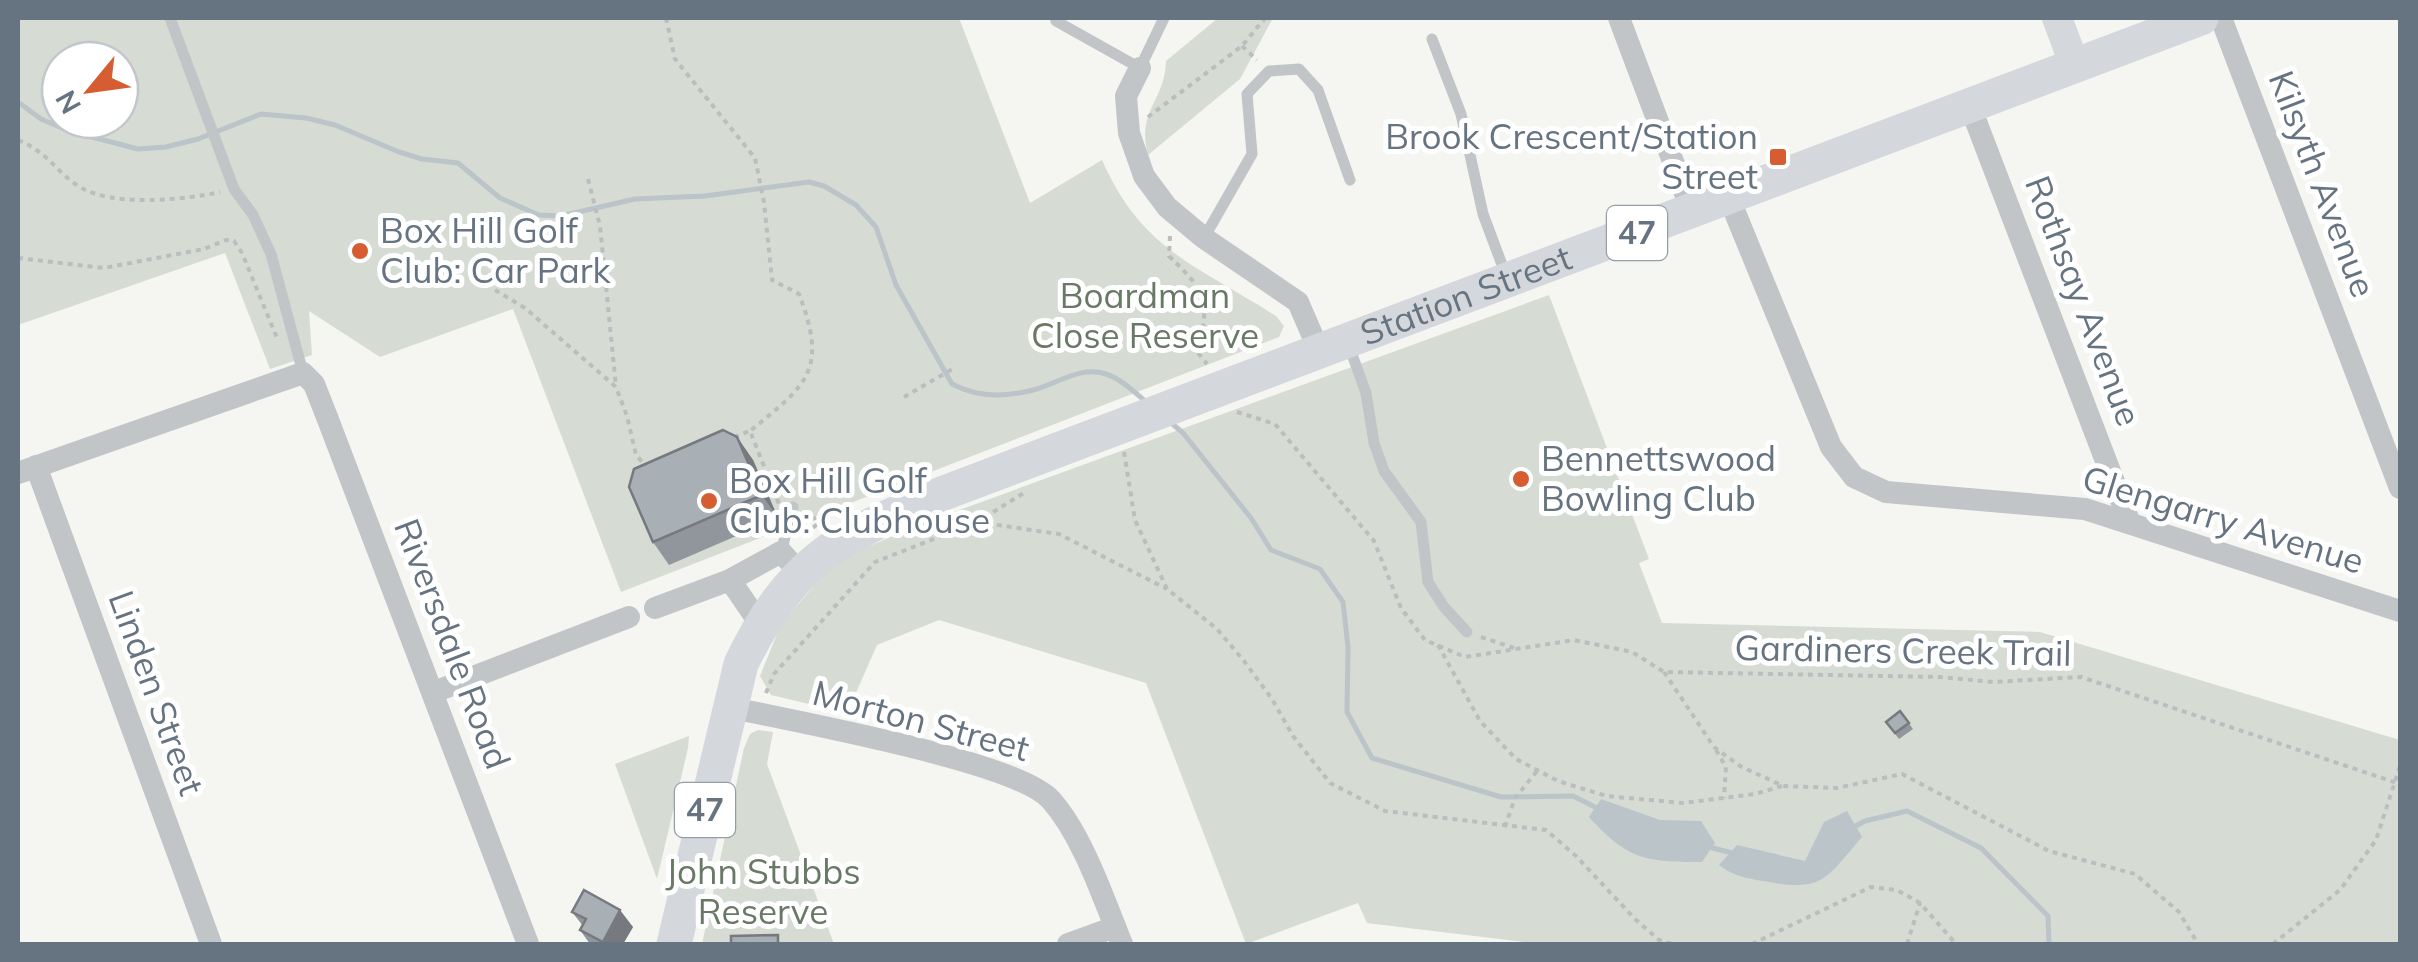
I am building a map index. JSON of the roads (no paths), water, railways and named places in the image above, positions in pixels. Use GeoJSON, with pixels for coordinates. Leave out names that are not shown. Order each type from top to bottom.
{"type":"FeatureCollection","features":[{"type":"Feature","properties":{"kind":"main road"},"geometry":{"type":"LineString","coordinates":[[2057,18],[2076,66]]}},
{"type":"Feature","properties":{"kind":"main road","name":"Station Street"},"geometry":{"type":"LineString","coordinates":[[664,944],[677,928],[743,711],[740,664],[791,562],[820,554],[875,522],[1115,442],[1204,383],[1334,348],[2200,18]]}},
{"type":"Feature","properties":{"kind":"street"},"geometry":{"type":"LineString","coordinates":[[1618,18],[1692,212]]}},
{"type":"Feature","properties":{"kind":"street","name":"Kilsyth Avenue"},"geometry":{"type":"LineString","coordinates":[[2221,18],[2400,488]]}},
{"type":"Feature","properties":{"kind":"street"},"geometry":{"type":"LineString","coordinates":[[1140,68],[1126,96],[1129,134],[1144,176],[1167,207],[1204,238],[1298,302],[1334,348]]}},
{"type":"Feature","properties":{"kind":"street","name":"Rothsay Avenue"},"geometry":{"type":"LineString","coordinates":[[1970,106],[2129,522]]}},
{"type":"Feature","properties":{"kind":"street","name":"Glengarry Avenue"},"geometry":{"type":"LineString","coordinates":[[1729,198],[1832,447],[1854,477],[1886,492],[2085,508],[2400,611]]}},
{"type":"Feature","properties":{"kind":"street"},"geometry":{"type":"LineString","coordinates":[[26,470],[294,375]]}},
{"type":"Feature","properties":{"kind":"street","name":"Riversdale Road"},"geometry":{"type":"LineString","coordinates":[[294,375],[314,384],[528,944]]}},
{"type":"Feature","properties":{"kind":"street","name":"Linden Street"},"geometry":{"type":"LineString","coordinates":[[26,470],[211,944]]}},
{"type":"Feature","properties":{"kind":"street","name":"Station Street"},"geometry":{"type":"LineString","coordinates":[[655,608],[791,562]]}},
{"type":"Feature","properties":{"kind":"street"},"geometry":{"type":"LineString","coordinates":[[730,580],[760,624]]}},
{"type":"Feature","properties":{"kind":"street"},"geometry":{"type":"LineString","coordinates":[[434,692],[629,617]]}},
{"type":"Feature","properties":{"kind":"street","name":"Morton Street"},"geometry":{"type":"LineString","coordinates":[[743,711],[921,750],[1012,776],[1048,796],[1069,823],[1118,936]]}},
{"type":"Feature","properties":{"kind":"street"},"geometry":{"type":"LineString","coordinates":[[1068,944],[1118,936]]}},
{"type":"Feature","properties":{"kind":"lane"},"geometry":{"type":"LineString","coordinates":[[170,18],[234,189],[253,215],[271,254],[294,375]]}},
{"type":"Feature","properties":{"kind":"lane"},"geometry":{"type":"LineString","coordinates":[[1055,18],[1140,68],[1164,18]]}},
{"type":"Feature","properties":{"kind":"lane"},"geometry":{"type":"LineString","coordinates":[[1432,39],[1460,114],[1483,214],[1509,282]]}},
{"type":"Feature","properties":{"kind":"lane"},"geometry":{"type":"LineString","coordinates":[[1204,238],[1252,154],[1247,94],[1269,71],[1299,69],[1318,90],[1350,180]]}},
{"type":"Feature","properties":{"kind":"lane"},"geometry":{"type":"LineString","coordinates":[[1334,348],[1366,393],[1374,443],[1384,472],[1421,522],[1428,582],[1444,608],[1467,632]]}},
{"type":"Feature","properties":{"kind":"lane"},"geometry":{"type":"LineString","coordinates":[[791,562],[789,528],[793,508]]}},
{"type":"Feature","properties":{"kind":"waterway"},"geometry":{"type":"LineString","coordinates":[[18,102],[41,119],[69,131],[138,149],[198,139],[261,114],[306,118],[335,125],[422,159],[458,163],[500,198],[539,215],[561,216],[635,199],[705,196],[809,182],[824,186],[856,205],[876,227],[896,285],[952,384],[972,392],[1005,395],[1037,389],[1079,373],[1097,372],[1117,379],[1145,401]]}},
{"type":"Feature","properties":{"kind":"waterway"},"geometry":{"type":"LineString","coordinates":[[1169,421],[1251,518],[1271,550],[1320,569],[1343,602],[1348,647],[1347,712],[1372,758],[1501,797],[1573,796],[1601,810]]}},
{"type":"Feature","properties":{"kind":"waterway"},"geometry":{"type":"LineString","coordinates":[[1852,828],[1907,811],[1981,848],[2048,916],[2049,944]]}},
{"type":"Feature","properties":{"kind":"waterway"},"geometry":{"type":"LineString","coordinates":[[1709,847],[1732,853]]}},
{"type":"Feature","properties":{"kind":"place","name":"Brook Crescent/Station Street"},"geometry":{"type":"Point","coordinates":[1778,157]}},
{"type":"Feature","properties":{"kind":"place","name":"Box Hill Golf Club: Car Park"},"geometry":{"type":"Point","coordinates":[360,251]}},
{"type":"Feature","properties":{"kind":"place","name":"Bennettswood Bowling Club"},"geometry":{"type":"Point","coordinates":[1521,479]}},
{"type":"Feature","properties":{"kind":"place","name":"Box Hill Golf Club: Clubhouse"},"geometry":{"type":"Point","coordinates":[709,501]}},
{"type":"Feature","properties":{"kind":"park label","name":"Boardman Close Reserve"},"geometry":{"type":"Point","coordinates":[1145,316]}},
{"type":"Feature","properties":{"kind":"park label","name":"John Stubbs Reserve"},"geometry":{"type":"Point","coordinates":[763,892]}}]}
